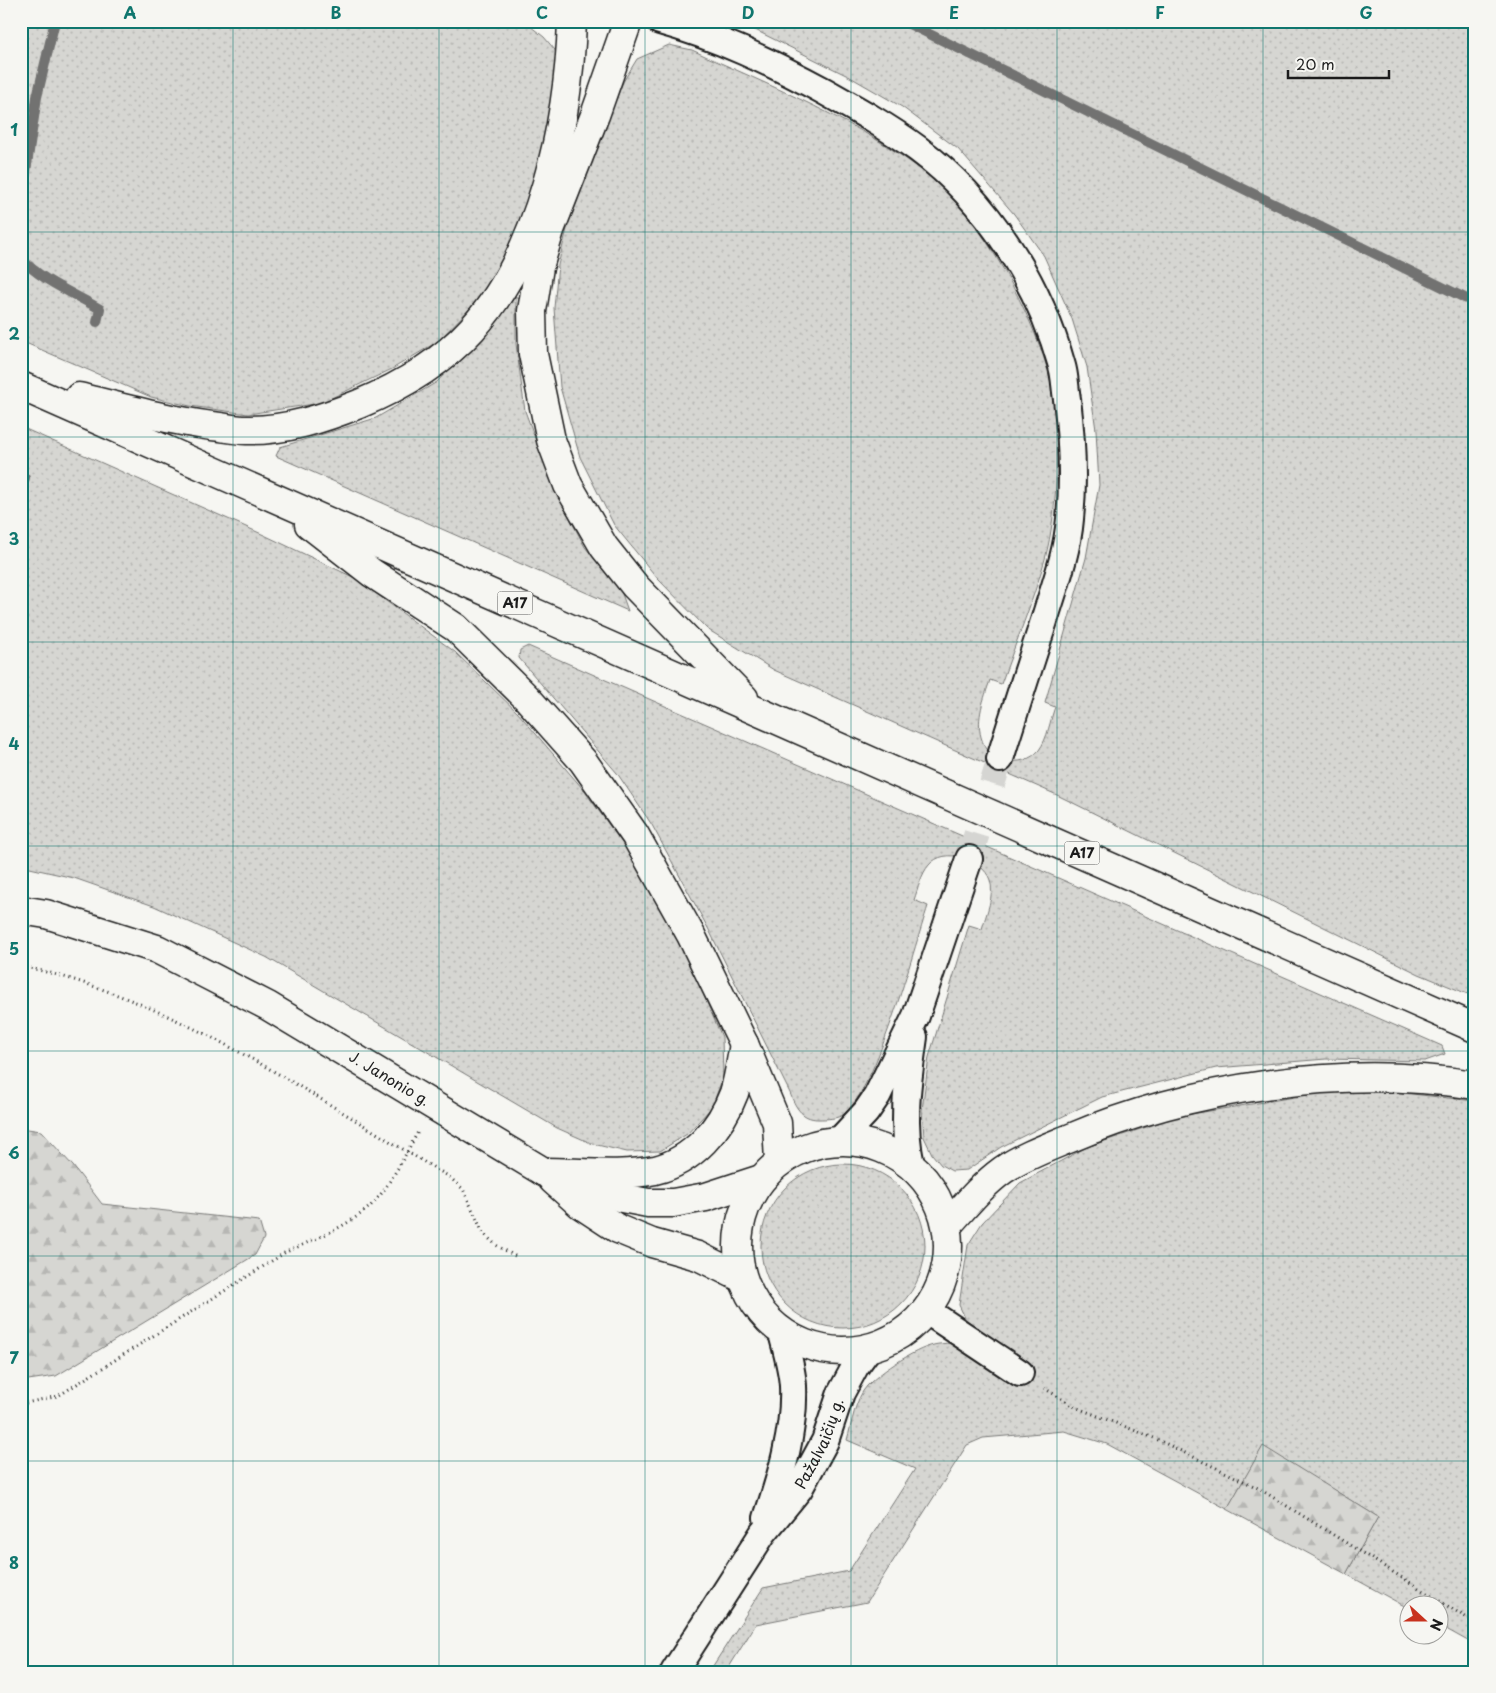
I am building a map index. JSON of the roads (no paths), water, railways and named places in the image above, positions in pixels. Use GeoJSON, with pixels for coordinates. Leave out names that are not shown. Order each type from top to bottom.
{"type":"FeatureCollection","features":[{"type":"Feature","properties":{"kind":"main road"},"geometry":{"type":"LineString","coordinates":[[21,384],[169,420],[246,430],[290,426],[330,416],[388,392],[440,357],[471,329],[497,297],[518,260],[532,225],[555,153],[571,64],[572,21]]}},
{"type":"Feature","properties":{"kind":"main road"},"geometry":{"type":"LineString","coordinates":[[628,21],[595,116],[550,230],[539,268],[532,311],[533,354],[551,440],[568,485],[604,547],[635,586],[753,708]]}},
{"type":"Feature","properties":{"kind":"main road","name":"A17"},"geometry":{"type":"LineString","coordinates":[[21,384],[1475,1028]]}},
{"type":"Feature","properties":{"kind":"main road"},"geometry":{"type":"LineString","coordinates":[[276,498],[372,573],[456,628],[527,698],[583,761],[636,835],[691,935],[744,1044],[776,1124],[770,1171]]}},
{"type":"Feature","properties":{"kind":"main road","name":"J. Janonio g."},"geometry":{"type":"LineString","coordinates":[[21,910],[46,914],[157,949],[268,1006],[544,1172],[622,1198],[648,1203],[674,1203],[706,1197],[770,1171],[797,1151],[817,1144],[858,1141],[877,1146],[911,1165],[928,1182],[940,1203],[947,1226],[948,1256],[942,1285],[927,1311],[911,1328],[898,1337],[868,1349],[846,1352],[823,1350],[802,1344],[782,1333],[760,1311],[751,1298],[742,1278],[738,1252],[740,1226],[747,1201],[770,1171]]}},
{"type":"Feature","properties":{"kind":"main road"},"geometry":{"type":"LineString","coordinates":[[544,1172],[633,1172],[655,1170],[678,1160],[701,1145],[718,1124],[734,1092],[744,1044]]}},
{"type":"Feature","properties":{"kind":"main road"},"geometry":{"type":"LineString","coordinates":[[947,1226],[978,1191],[1004,1170],[1040,1151],[1094,1128],[1179,1101],[1269,1084],[1341,1078],[1414,1080],[1475,1085]]}},
{"type":"Feature","properties":{"kind":"main road"},"geometry":{"type":"LineString","coordinates":[[544,1172],[580,1204],[618,1230],[652,1243],[698,1256],[742,1278]]}},
{"type":"Feature","properties":{"kind":"street"},"geometry":{"type":"LineString","coordinates":[[660,21],[690,29],[739,49],[799,78],[891,130],[920,150],[952,178],[983,212],[1012,253],[1040,307],[1063,376],[1072,441],[1070,521],[1062,563],[1000,759]]}},
{"type":"Feature","properties":{"kind":"street"},"geometry":{"type":"LineString","coordinates":[[839,1141],[866,1112],[877,1096],[916,1016],[969,859]]}},
{"type":"Feature","properties":{"kind":"street"},"geometry":{"type":"LineString","coordinates":[[911,1165],[906,1145],[905,1109],[916,1016]]}},
{"type":"Feature","properties":{"kind":"street"},"geometry":{"type":"LineString","coordinates":[[927,1311],[1020,1373]]}},
{"type":"Feature","properties":{"kind":"street","name":"Pažalvaičių g."},"geometry":{"type":"LineString","coordinates":[[763,1533],[779,1480],[792,1412],[793,1383],[782,1333]]}},
{"type":"Feature","properties":{"kind":"street","name":"Pažalvaičių g."},"geometry":{"type":"LineString","coordinates":[[674,1672],[763,1533],[798,1489],[825,1441],[841,1393],[868,1349]]}},
{"type":"Feature","properties":{"kind":"waterway"},"geometry":{"type":"LineString","coordinates":[[21,205],[37,97],[55,21]]}},
{"type":"Feature","properties":{"kind":"waterway"},"geometry":{"type":"LineString","coordinates":[[903,21],[1475,303]]}},
{"type":"Feature","properties":{"kind":"waterway"},"geometry":{"type":"LineString","coordinates":[[21,258],[48,280],[100,309],[97,322]]}},
{"type":"Feature","properties":{"kind":"waterway"},"geometry":{"type":"LineString","coordinates":[[21,487],[25,478]]}},
{"type":"Feature","properties":{"kind":"tunnel"},"geometry":{"type":"LineString","coordinates":[[969,859],[1000,759]]}}]}
